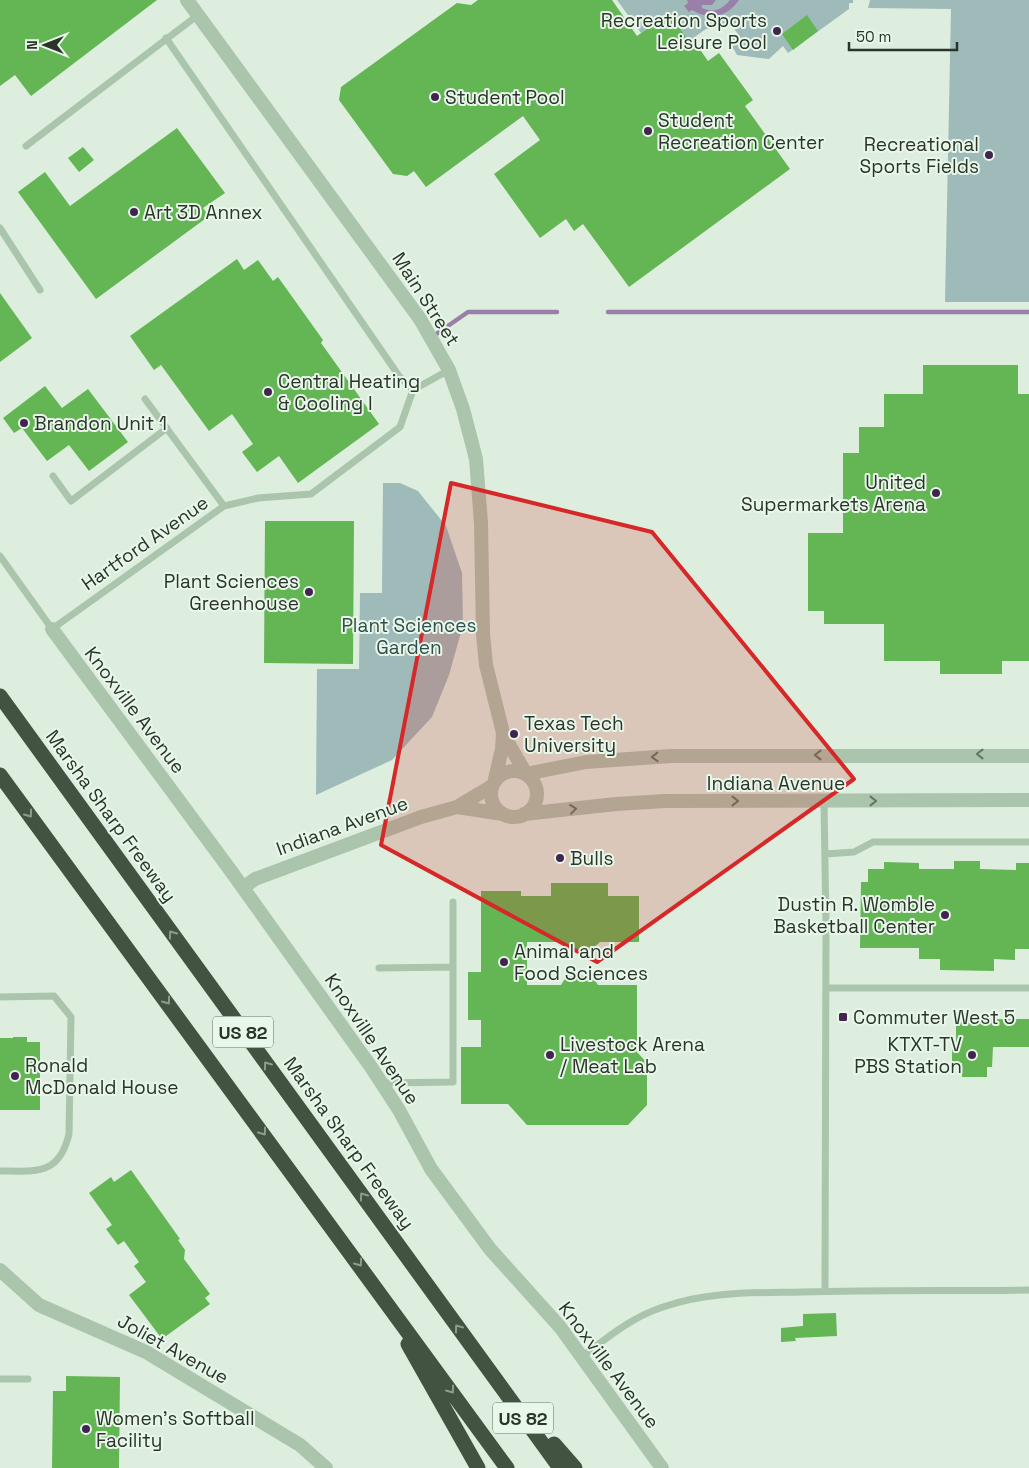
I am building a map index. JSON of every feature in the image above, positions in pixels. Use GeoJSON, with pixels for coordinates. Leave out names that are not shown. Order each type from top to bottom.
{"type":"FeatureCollection","features":[{"type":"Feature","properties":{"kind":"highway","name":"Marsha Sharp Freeway"},"geometry":{"type":"LineString","coordinates":[[0,696],[560,1468]]}},
{"type":"Feature","properties":{"kind":"highway","name":"US 82"},"geometry":{"type":"LineString","coordinates":[[0,775],[507,1468]]}},
{"type":"Feature","properties":{"kind":"highway"},"geometry":{"type":"LineString","coordinates":[[371,1280],[478,1468]]}},
{"type":"Feature","properties":{"kind":"highway"},"geometry":{"type":"LineString","coordinates":[[486,1368],[575,1468]]}},
{"type":"Feature","properties":{"kind":"street","name":"Main Street"},"geometry":{"type":"LineString","coordinates":[[187,0],[420,319],[449,370],[464,410],[476,459],[481,523],[483,634],[486,665],[503,733],[526,774]]}},
{"type":"Feature","properties":{"kind":"street","name":"Knoxville Avenue"},"geometry":{"type":"LineString","coordinates":[[52,629],[243,888],[382,1083],[431,1169],[490,1249],[560,1327],[583,1356],[662,1468]]}},
{"type":"Feature","properties":{"kind":"street","name":"Main Street"},"geometry":{"type":"LineString","coordinates":[[494,783],[502,749],[503,733]]}},
{"type":"Feature","properties":{"kind":"street","name":"Indiana Avenue"},"geometry":{"type":"LineString","coordinates":[[526,774],[586,762],[671,756],[1029,756]]}},
{"type":"Feature","properties":{"kind":"street"},"geometry":{"type":"LineString","coordinates":[[515,770],[526,774],[533,781],[537,796],[531,809],[517,816],[504,815],[492,800],[494,783],[508,771],[515,770]]}},
{"type":"Feature","properties":{"kind":"street","name":"Indiana Avenue"},"geometry":{"type":"LineString","coordinates":[[243,888],[255,879],[422,817],[457,807],[494,783]]}},
{"type":"Feature","properties":{"kind":"street","name":"Indiana Avenue"},"geometry":{"type":"LineString","coordinates":[[524,814],[616,804],[665,801],[1029,800]]}},
{"type":"Feature","properties":{"kind":"street","name":"Indiana Avenue"},"geometry":{"type":"LineString","coordinates":[[457,807],[504,815]]}},
{"type":"Feature","properties":{"kind":"street","name":"Joliet Avenue"},"geometry":{"type":"LineString","coordinates":[[0,1270],[40,1305],[146,1352],[300,1446],[326,1468]]}},
{"type":"Feature","properties":{"kind":"lane"},"geometry":{"type":"LineString","coordinates":[[26,146],[198,15]]}},
{"type":"Feature","properties":{"kind":"lane"},"geometry":{"type":"LineString","coordinates":[[166,38],[399,376],[413,390],[449,370]]}},
{"type":"Feature","properties":{"kind":"lane"},"geometry":{"type":"LineString","coordinates":[[0,228],[40,290]]}},
{"type":"Feature","properties":{"kind":"lane","name":"Hartford Avenue"},"geometry":{"type":"LineString","coordinates":[[52,629],[224,506],[258,498],[311,494],[400,427],[413,390]]}},
{"type":"Feature","properties":{"kind":"lane"},"geometry":{"type":"LineString","coordinates":[[145,398],[224,506]]}},
{"type":"Feature","properties":{"kind":"lane"},"geometry":{"type":"LineString","coordinates":[[54,476],[72,501],[167,428]]}},
{"type":"Feature","properties":{"kind":"lane"},"geometry":{"type":"LineString","coordinates":[[0,556],[52,629]]}},
{"type":"Feature","properties":{"kind":"lane"},"geometry":{"type":"LineString","coordinates":[[824,802],[826,988],[825,1291]]}},
{"type":"Feature","properties":{"kind":"lane"},"geometry":{"type":"LineString","coordinates":[[825,854],[854,852],[873,842],[1029,842]]}},
{"type":"Feature","properties":{"kind":"lane"},"geometry":{"type":"LineString","coordinates":[[382,1083],[452,1082],[453,902]]}},
{"type":"Feature","properties":{"kind":"lane"},"geometry":{"type":"LineString","coordinates":[[378,968],[453,968]]}},
{"type":"Feature","properties":{"kind":"lane"},"geometry":{"type":"LineString","coordinates":[[826,988],[1029,988]]}},
{"type":"Feature","properties":{"kind":"lane"},"geometry":{"type":"LineString","coordinates":[[0,997],[54,996],[70,1017],[69,1134],[66,1147],[58,1160],[47,1169],[0,1171]]}},
{"type":"Feature","properties":{"kind":"lane"},"geometry":{"type":"LineString","coordinates":[[583,1356],[625,1324],[662,1307],[695,1298],[724,1294],[825,1291],[1029,1290]]}},
{"type":"Feature","properties":{"kind":"lane"},"geometry":{"type":"LineString","coordinates":[[0,1379],[28,1379]]}},
{"type":"Feature","properties":{"kind":"highlighted area"},"geometry":{"type":"Polygon","coordinates":[[[451,483],[652,532],[854,779],[597,962],[381,845],[451,483]]]}},
{"type":"Feature","properties":{"kind":"green space","name":"Recreation Sports Leisure Pool"},"geometry":{"type":"Polygon","coordinates":[[[617,0],[853,0],[853,3],[849,3],[849,9],[788,53],[783,46],[769,59],[737,55],[729,41],[738,34],[730,23],[706,29],[689,41],[669,13],[641,33],[617,0]]]}},
{"type":"Feature","properties":{"kind":"green space","name":"Recreational Sports Fields"},"geometry":{"type":"Polygon","coordinates":[[[870,0],[1029,0],[1029,302],[945,302],[951,9],[868,8],[870,0]]]}},
{"type":"Feature","properties":{"kind":"green space","name":"Plant Sciences Garden"},"geometry":{"type":"Polygon","coordinates":[[[383,483],[400,483],[418,491],[446,526],[462,573],[463,625],[449,675],[432,717],[392,760],[316,795],[317,669],[359,669],[360,593],[382,593],[383,483]]]}},
{"type":"Feature","properties":{"kind":"shaded area"},"geometry":{"type":"Polygon","coordinates":[[[687,0],[716,0],[712,5],[702,5],[702,8],[706,10],[714,10],[721,8],[730,0],[739,0],[724,14],[712,16],[692,10],[689,12],[684,6],[688,3],[687,0]]]}},
{"type":"Feature","properties":{"kind":"building"},"geometry":{"type":"Polygon","coordinates":[[[0,0],[157,0],[31,96],[15,75],[0,86],[0,0]]]}},
{"type":"Feature","properties":{"kind":"building","name":"Student Recreation Center"},"geometry":{"type":"Polygon","coordinates":[[[478,0],[612,0],[637,36],[669,13],[689,41],[692,38],[708,61],[719,53],[753,100],[745,106],[790,169],[629,287],[583,224],[574,231],[566,219],[540,238],[494,174],[540,140],[523,116],[426,187],[414,171],[407,176],[393,174],[339,100],[341,87],[457,3],[471,5],[478,0]]]}},
{"type":"Feature","properties":{"kind":"building"},"geometry":{"type":"Polygon","coordinates":[[[807,15],[818,31],[793,50],[782,34],[807,15]]]}},
{"type":"Feature","properties":{"kind":"building","name":"Art 3D Annex"},"geometry":{"type":"Polygon","coordinates":[[[177,128],[225,193],[203,208],[209,216],[96,299],[18,192],[45,172],[70,206],[177,128]]]}},
{"type":"Feature","properties":{"kind":"building"},"geometry":{"type":"Polygon","coordinates":[[[83,147],[94,160],[79,172],[68,158],[83,147]]]}},
{"type":"Feature","properties":{"kind":"building","name":"Central Heating & Cooling I"},"geometry":{"type":"Polygon","coordinates":[[[237,259],[244,270],[258,260],[273,281],[278,277],[323,340],[321,343],[379,424],[298,483],[279,456],[257,472],[242,452],[253,444],[232,414],[209,431],[161,365],[154,370],[130,336],[237,259]]]}},
{"type":"Feature","properties":{"kind":"building"},"geometry":{"type":"Polygon","coordinates":[[[0,293],[32,338],[0,362],[0,293]]]}},
{"type":"Feature","properties":{"kind":"building","name":"United Supermarkets Arena"},"geometry":{"type":"Polygon","coordinates":[[[923,365],[1018,365],[1018,394],[1029,394],[1029,661],[1002,661],[1002,674],[940,674],[940,661],[884,661],[884,624],[824,624],[824,611],[808,611],[808,533],[843,533],[843,453],[859,453],[859,427],[884,427],[884,394],[923,394],[923,365]]]}},
{"type":"Feature","properties":{"kind":"building"},"geometry":{"type":"Polygon","coordinates":[[[45,386],[62,408],[88,389],[128,442],[89,471],[69,445],[47,461],[22,428],[14,433],[3,418],[45,386]]]}},
{"type":"Feature","properties":{"kind":"building","name":"Plant Sciences Greenhouse"},"geometry":{"type":"Polygon","coordinates":[[[265,521],[354,521],[353,664],[264,663],[265,521]]]}},
{"type":"Feature","properties":{"kind":"building","name":"Dustin R. Womble Basketball Center"},"geometry":{"type":"Polygon","coordinates":[[[954,861],[980,861],[980,869],[1016,870],[1016,863],[1029,863],[1029,949],[1015,949],[1015,960],[994,959],[994,971],[940,970],[940,959],[919,959],[919,948],[860,948],[861,882],[868,882],[868,869],[884,869],[884,862],[919,863],[919,869],[954,869],[954,861]]]}},
{"type":"Feature","properties":{"kind":"building"},"geometry":{"type":"Polygon","coordinates":[[[551,883],[608,883],[608,896],[639,896],[639,942],[600,942],[592,949],[583,953],[570,951],[559,942],[527,942],[527,985],[561,985],[566,977],[579,975],[593,978],[598,985],[637,985],[637,1052],[647,1063],[647,1105],[628,1125],[527,1125],[508,1104],[461,1104],[461,1047],[481,1047],[481,1020],[468,1020],[468,972],[481,972],[481,891],[521,891],[521,896],[551,896],[551,883]]]}},
{"type":"Feature","properties":{"kind":"building","name":"KTXT-TV PBS Station"},"geometry":{"type":"Polygon","coordinates":[[[1029,1019],[1029,1047],[993,1047],[992,1067],[987,1067],[987,1077],[962,1077],[962,1063],[952,1063],[952,1042],[956,1042],[956,1020],[1029,1019]]]}},
{"type":"Feature","properties":{"kind":"building","name":"Ronald McDonald House"},"geometry":{"type":"Polygon","coordinates":[[[27,1037],[27,1042],[40,1042],[40,1110],[0,1110],[0,1038],[27,1037]]]}},
{"type":"Feature","properties":{"kind":"building"},"geometry":{"type":"Polygon","coordinates":[[[131,1170],[180,1239],[178,1240],[185,1250],[184,1259],[210,1294],[205,1298],[210,1304],[162,1339],[129,1295],[146,1282],[134,1266],[139,1262],[124,1241],[118,1245],[106,1229],[112,1225],[89,1193],[111,1177],[114,1182],[131,1170]]]}},
{"type":"Feature","properties":{"kind":"building"},"geometry":{"type":"Polygon","coordinates":[[[836,1313],[837,1336],[795,1338],[796,1341],[781,1342],[781,1328],[803,1326],[803,1314],[836,1313]]]}},
{"type":"Feature","properties":{"kind":"building","name":"Women's Softball Facility"},"geometry":{"type":"Polygon","coordinates":[[[66,1376],[120,1377],[119,1468],[52,1468],[53,1391],[66,1391],[66,1376]]]}},
{"type":"Feature","properties":{"kind":"waterway"},"geometry":{"type":"LineString","coordinates":[[432,337],[468,312],[557,312]]}},
{"type":"Feature","properties":{"kind":"waterway"},"geometry":{"type":"LineString","coordinates":[[608,312],[1029,312]]}},
{"type":"Feature","properties":{"kind":"place","name":"Recreation Sports Leisure Pool"},"geometry":{"type":"Point","coordinates":[777,31]}},
{"type":"Feature","properties":{"kind":"place","name":"Student Pool"},"geometry":{"type":"Point","coordinates":[435,97]}},
{"type":"Feature","properties":{"kind":"place","name":"Student Recreation Center"},"geometry":{"type":"Point","coordinates":[648,131]}},
{"type":"Feature","properties":{"kind":"place","name":"Recreational Sports Fields"},"geometry":{"type":"Point","coordinates":[989,155]}},
{"type":"Feature","properties":{"kind":"place","name":"Art 3D Annex"},"geometry":{"type":"Point","coordinates":[134,212]}},
{"type":"Feature","properties":{"kind":"place","name":"Central Heating & Cooling I"},"geometry":{"type":"Point","coordinates":[268,392]}},
{"type":"Feature","properties":{"kind":"place","name":"Brandon Unit 1"},"geometry":{"type":"Point","coordinates":[24,423]}},
{"type":"Feature","properties":{"kind":"place","name":"United Supermarkets Arena"},"geometry":{"type":"Point","coordinates":[936,493]}},
{"type":"Feature","properties":{"kind":"place","name":"Plant Sciences Greenhouse"},"geometry":{"type":"Point","coordinates":[309,592]}},
{"type":"Feature","properties":{"kind":"place","name":"Texas Tech University"},"geometry":{"type":"Point","coordinates":[514,734]}},
{"type":"Feature","properties":{"kind":"place","name":"Bulls"},"geometry":{"type":"Point","coordinates":[560,858]}},
{"type":"Feature","properties":{"kind":"place","name":"Dustin R. Womble Basketball Center"},"geometry":{"type":"Point","coordinates":[945,915]}},
{"type":"Feature","properties":{"kind":"place","name":"Animal and Food Sciences"},"geometry":{"type":"Point","coordinates":[504,962]}},
{"type":"Feature","properties":{"kind":"place","name":"Commuter West 5"},"geometry":{"type":"Point","coordinates":[843,1017]}},
{"type":"Feature","properties":{"kind":"place","name":"Livestock Arena / Meat Lab"},"geometry":{"type":"Point","coordinates":[550,1055]}},
{"type":"Feature","properties":{"kind":"place","name":"KTXT-TV PBS Station"},"geometry":{"type":"Point","coordinates":[972,1055]}},
{"type":"Feature","properties":{"kind":"place","name":"Ronald McDonald House"},"geometry":{"type":"Point","coordinates":[15,1076]}},
{"type":"Feature","properties":{"kind":"place","name":"Women's Softball Facility"},"geometry":{"type":"Point","coordinates":[86,1429]}}]}
